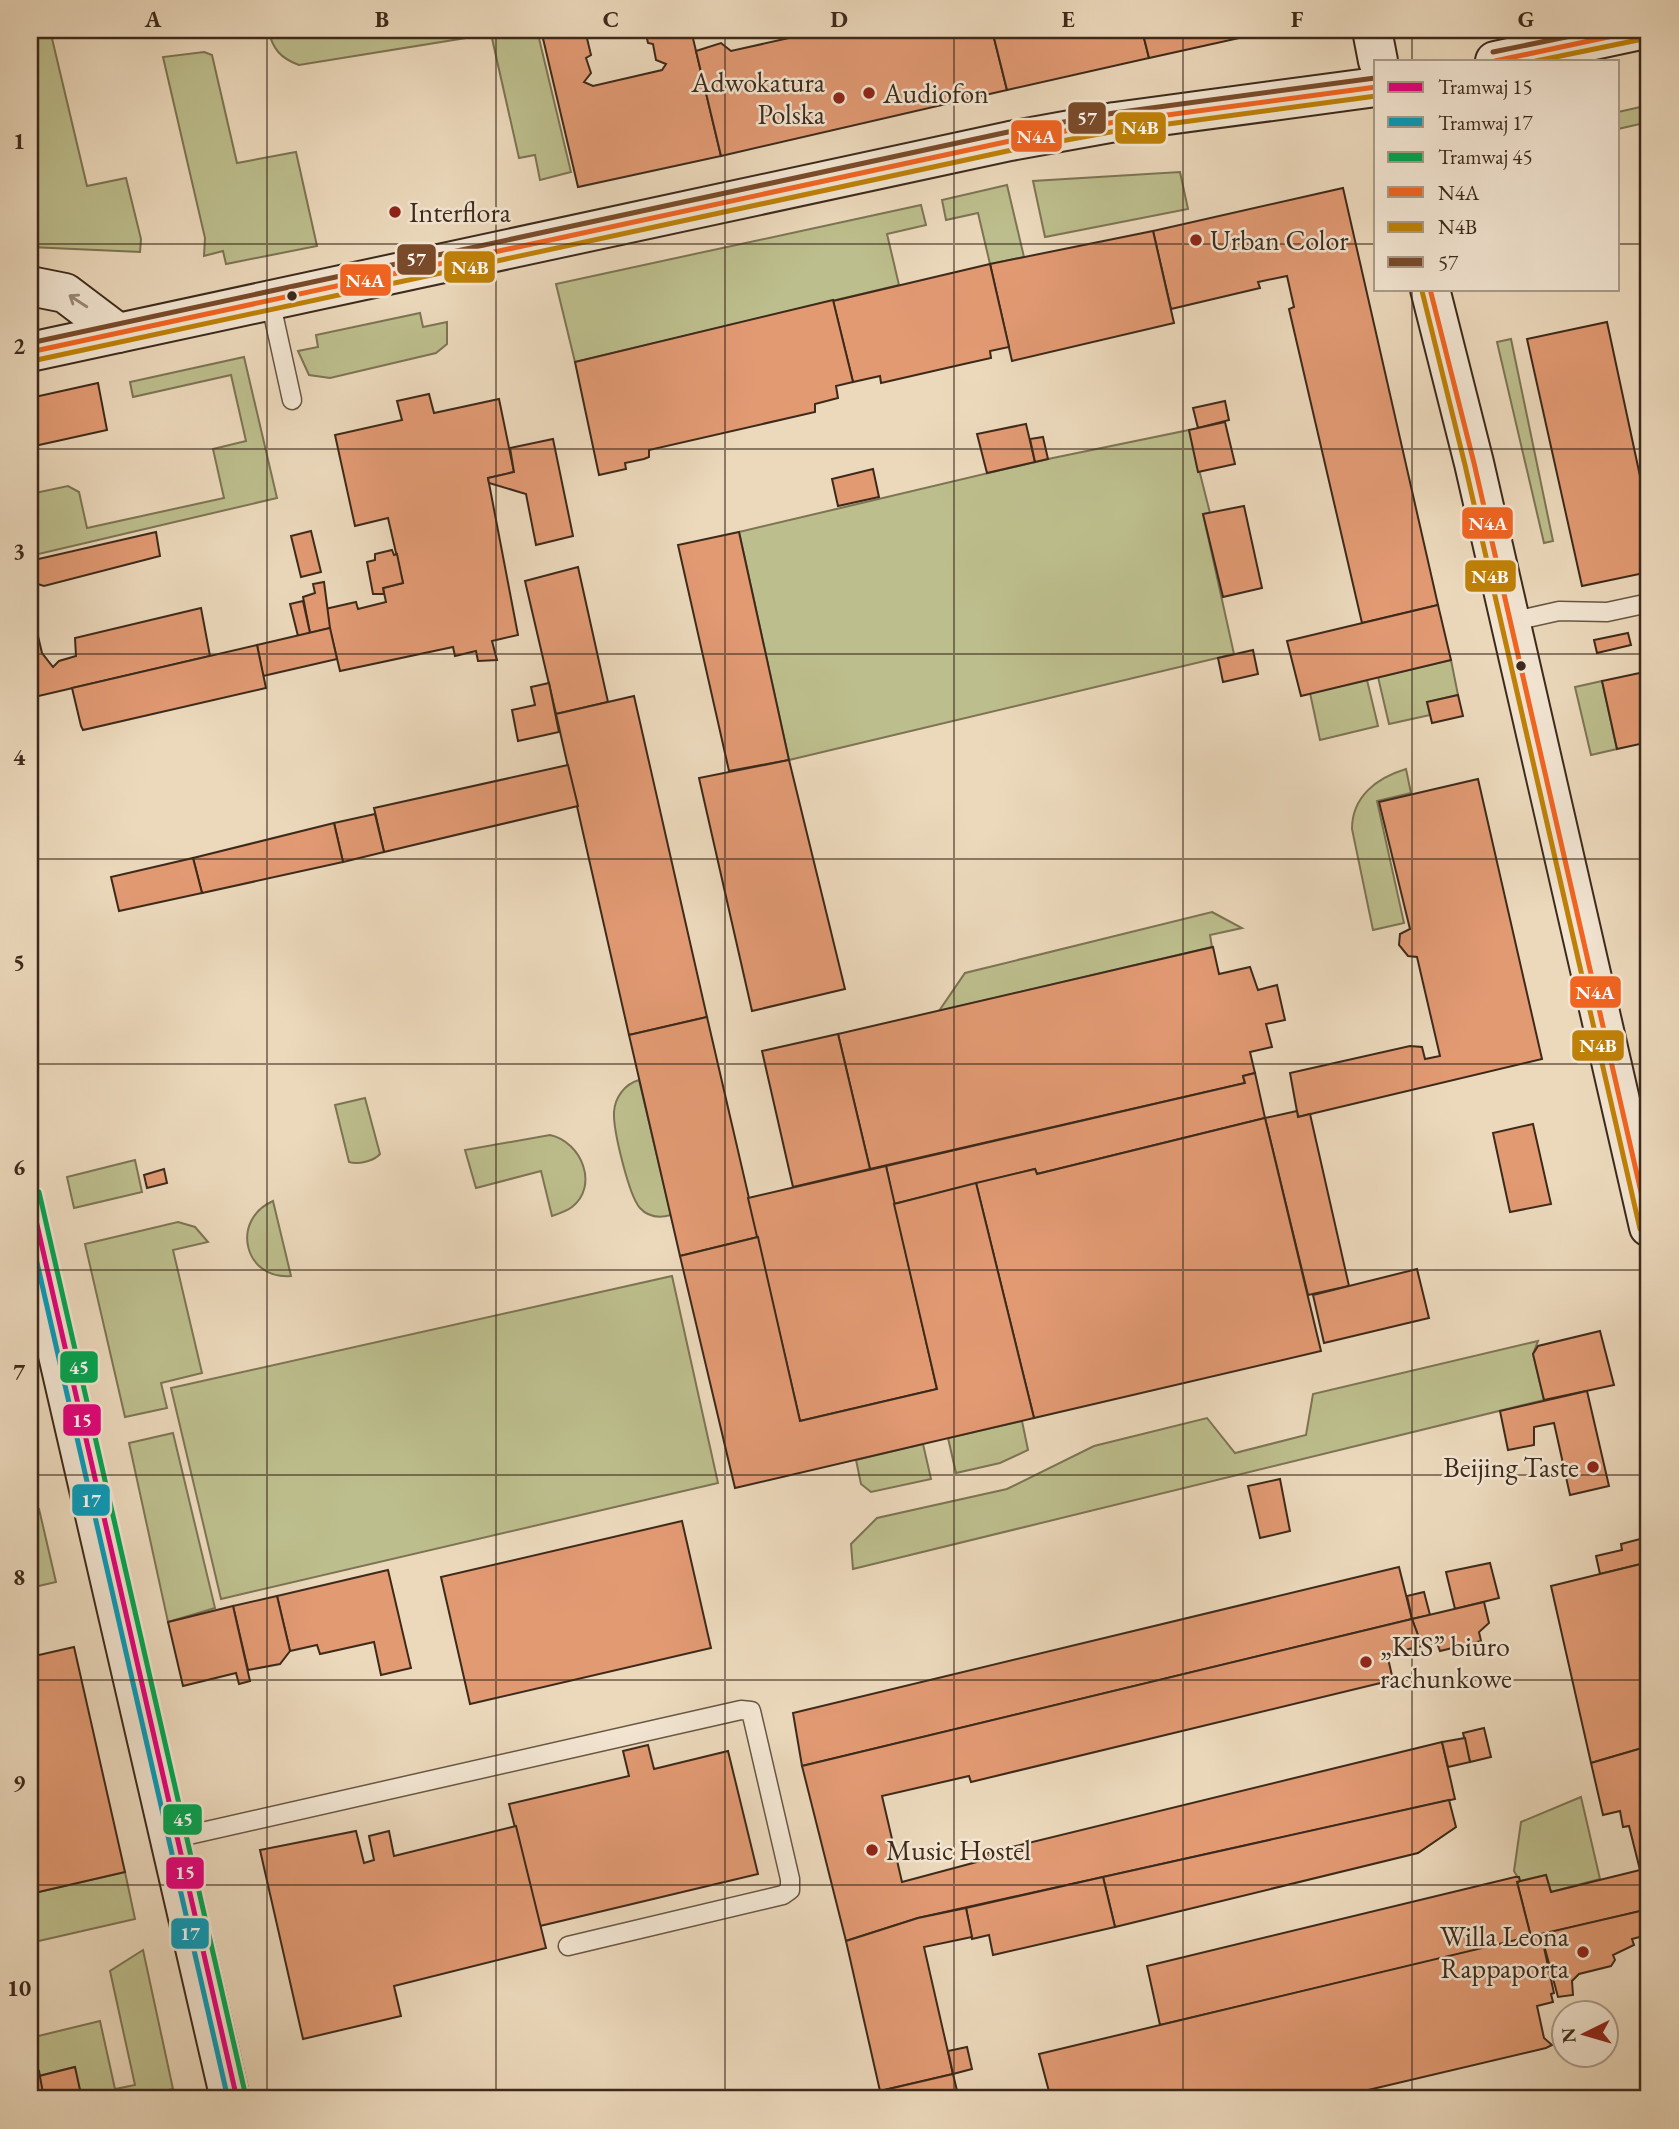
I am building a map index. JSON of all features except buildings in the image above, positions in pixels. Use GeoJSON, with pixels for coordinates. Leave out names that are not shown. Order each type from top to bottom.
{"type":"FeatureCollection","features":[{"type":"Feature","properties":{"kind":"street"},"geometry":{"type":"LineString","coordinates":[[1372,30],[1378,60]]}},
{"type":"Feature","properties":{"kind":"street"},"geometry":{"type":"LineString","coordinates":[[1500,60],[1641,30]]}},
{"type":"Feature","properties":{"kind":"street"},"geometry":{"type":"LineString","coordinates":[[30,352],[1010,141],[1115,122],[1374,87]]}},
{"type":"Feature","properties":{"kind":"street"},"geometry":{"type":"LineString","coordinates":[[30,286],[65,293],[118,333]]}},
{"type":"Feature","properties":{"kind":"street"},"geometry":{"type":"LineString","coordinates":[[1430,290],[1510,622],[1649,1227]]}},
{"type":"Feature","properties":{"kind":"street"},"geometry":{"type":"LineString","coordinates":[[30,1234],[230,2099]]}},
{"type":"Feature","properties":{"kind":"lane"},"geometry":{"type":"LineString","coordinates":[[270,300],[292,400]]}},
{"type":"Feature","properties":{"kind":"lane"},"geometry":{"type":"LineString","coordinates":[[1510,622],[1559,611],[1607,612],[1649,603]]}},
{"type":"Feature","properties":{"kind":"lane"},"geometry":{"type":"LineString","coordinates":[[171,1839],[741,1710],[751,1711],[790,1879],[790,1889],[783,1895],[568,1946]]}},
{"type":"Feature","properties":{"kind":"green space"},"geometry":{"type":"Polygon","coordinates":[[[30,30],[50,30],[87,186],[126,178],[141,239],[140,252],[30,247],[30,30]]]}},
{"type":"Feature","properties":{"kind":"green space"},"geometry":{"type":"Polygon","coordinates":[[[268,30],[537,30],[571,172],[540,180],[535,155],[519,158],[491,34],[299,65],[278,52],[268,30]]]}},
{"type":"Feature","properties":{"kind":"green space"},"geometry":{"type":"Polygon","coordinates":[[[204,52],[212,55],[237,163],[296,152],[317,246],[226,264],[223,251],[204,256],[205,238],[163,57],[204,52]]]}},
{"type":"Feature","properties":{"kind":"green space"},"geometry":{"type":"Polygon","coordinates":[[[1649,105],[1649,122],[1620,129],[1620,112],[1649,105]]]}},
{"type":"Feature","properties":{"kind":"green space"},"geometry":{"type":"Polygon","coordinates":[[[1180,172],[1188,209],[1045,237],[1033,181],[1180,172]]]}},
{"type":"Feature","properties":{"kind":"green space"},"geometry":{"type":"Polygon","coordinates":[[[1007,185],[1024,257],[990,264],[978,213],[946,220],[942,200],[1007,185]]]}},
{"type":"Feature","properties":{"kind":"green space"},"geometry":{"type":"Polygon","coordinates":[[[921,205],[926,225],[887,234],[899,285],[575,362],[556,284],[921,205]]]}},
{"type":"Feature","properties":{"kind":"green space"},"geometry":{"type":"Polygon","coordinates":[[[420,313],[423,327],[447,322],[447,344],[436,353],[330,378],[309,375],[298,351],[318,347],[316,335],[420,313]]]}},
{"type":"Feature","properties":{"kind":"green space"},"geometry":{"type":"Polygon","coordinates":[[[1511,339],[1553,541],[1544,543],[1497,342],[1511,339]]]}},
{"type":"Feature","properties":{"kind":"green space"},"geometry":{"type":"Polygon","coordinates":[[[244,357],[277,498],[30,556],[30,494],[68,486],[79,492],[87,528],[224,498],[213,449],[246,441],[231,375],[133,397],[130,382],[244,357]]]}},
{"type":"Feature","properties":{"kind":"green space"},"geometry":{"type":"Polygon","coordinates":[[[1189,430],[1210,513],[1203,514],[1234,654],[789,760],[739,532],[1048,459],[1189,430]]]}},
{"type":"Feature","properties":{"kind":"green space"},"geometry":{"type":"Polygon","coordinates":[[[1451,660],[1458,695],[1427,702],[1430,715],[1389,724],[1378,677],[1451,660]]]}},
{"type":"Feature","properties":{"kind":"green space"},"geometry":{"type":"Polygon","coordinates":[[[1367,680],[1378,726],[1320,740],[1310,693],[1367,680]]]}},
{"type":"Feature","properties":{"kind":"green space"},"geometry":{"type":"Polygon","coordinates":[[[1602,681],[1617,749],[1591,755],[1575,687],[1602,681]]]}},
{"type":"Feature","properties":{"kind":"green space"},"geometry":{"type":"Polygon","coordinates":[[[1406,769],[1411,793],[1377,801],[1404,923],[1373,930],[1352,829],[1353,818],[1356,807],[1368,790],[1385,778],[1406,769]]]}},
{"type":"Feature","properties":{"kind":"green space"},"geometry":{"type":"Polygon","coordinates":[[[1212,912],[1242,928],[1210,935],[1212,947],[939,1011],[965,973],[1212,912]]]}},
{"type":"Feature","properties":{"kind":"green space"},"geometry":{"type":"Polygon","coordinates":[[[639,1080],[671,1215],[667,1216],[650,1215],[640,1208],[631,1190],[619,1147],[614,1121],[616,1101],[625,1088],[639,1080]]]}},
{"type":"Feature","properties":{"kind":"green space"},"geometry":{"type":"Polygon","coordinates":[[[365,1098],[380,1154],[366,1162],[349,1162],[335,1105],[365,1098]]]}},
{"type":"Feature","properties":{"kind":"green space"},"geometry":{"type":"Polygon","coordinates":[[[550,1135],[571,1146],[583,1166],[584,1188],[572,1207],[552,1216],[541,1171],[476,1188],[465,1150],[550,1135]]]}},
{"type":"Feature","properties":{"kind":"green space"},"geometry":{"type":"Polygon","coordinates":[[[135,1160],[142,1192],[74,1208],[67,1177],[135,1160]]]}},
{"type":"Feature","properties":{"kind":"green space"},"geometry":{"type":"Polygon","coordinates":[[[273,1201],[291,1276],[275,1275],[262,1269],[253,1259],[248,1247],[247,1234],[251,1221],[273,1201]]]}},
{"type":"Feature","properties":{"kind":"green space"},"geometry":{"type":"Polygon","coordinates":[[[178,1222],[195,1227],[208,1242],[173,1250],[202,1373],[161,1383],[167,1408],[125,1417],[85,1244],[178,1222]]]}},
{"type":"Feature","properties":{"kind":"green space"},"geometry":{"type":"Polygon","coordinates":[[[672,1276],[718,1483],[221,1599],[171,1388],[672,1276]]]}},
{"type":"Feature","properties":{"kind":"green space"},"geometry":{"type":"Polygon","coordinates":[[[1538,1341],[1533,1354],[1544,1400],[853,1569],[851,1544],[877,1518],[1007,1489],[1094,1446],[1207,1418],[1235,1453],[1306,1435],[1313,1394],[1538,1341]]]}},
{"type":"Feature","properties":{"kind":"green space"},"geometry":{"type":"Polygon","coordinates":[[[1022,1421],[1028,1450],[1000,1463],[956,1473],[948,1438],[1022,1421]]]}},
{"type":"Feature","properties":{"kind":"green space"},"geometry":{"type":"Polygon","coordinates":[[[173,1433],[215,1608],[168,1622],[129,1443],[173,1433]]]}},
{"type":"Feature","properties":{"kind":"green space"},"geometry":{"type":"Polygon","coordinates":[[[923,1444],[931,1479],[871,1492],[861,1484],[856,1460],[923,1444]]]}},
{"type":"Feature","properties":{"kind":"green space"},"geometry":{"type":"Polygon","coordinates":[[[30,1508],[39,1509],[56,1582],[30,1588],[30,1508]]]}},
{"type":"Feature","properties":{"kind":"green space"},"geometry":{"type":"Polygon","coordinates":[[[1581,1797],[1600,1879],[1551,1892],[1546,1875],[1520,1881],[1514,1871],[1521,1822],[1581,1797]]]}},
{"type":"Feature","properties":{"kind":"green space"},"geometry":{"type":"Polygon","coordinates":[[[125,1872],[135,1919],[30,1943],[30,1894],[125,1872]]]}},
{"type":"Feature","properties":{"kind":"green space"},"geometry":{"type":"Polygon","coordinates":[[[143,1950],[173,2089],[129,2099],[82,2099],[74,2067],[39,2076],[38,2071],[30,2073],[30,2038],[100,2021],[115,2089],[135,2085],[110,1971],[143,1950]]]}},
{"type":"Feature","properties":{"kind":"tram line","name":"45"},"geometry":{"type":"LineString","coordinates":[[39,1192],[246,2097]]}},
{"type":"Feature","properties":{"kind":"tram line","name":"15"},"geometry":{"type":"LineString","coordinates":[[30,1194],[237,2099]]}},
{"type":"Feature","properties":{"kind":"tram line","name":"17"},"geometry":{"type":"LineString","coordinates":[[30,1232],[228,2099]]}},
{"type":"Feature","properties":{"kind":"transit line","name":"57"},"geometry":{"type":"LineString","coordinates":[[1493,52],[1600,30]]}},
{"type":"Feature","properties":{"kind":"transit line","name":"N4A"},"geometry":{"type":"LineString","coordinates":[[1500,60],[1641,30]]}},
{"type":"Feature","properties":{"kind":"transit line","name":"N4B"},"geometry":{"type":"LineString","coordinates":[[1541,60],[1643,39]]}},
{"type":"Feature","properties":{"kind":"transit line","name":"57"},"geometry":{"type":"LineString","coordinates":[[30,343],[1008,132],[1114,113],[1374,78]]}},
{"type":"Feature","properties":{"kind":"transit line","name":"N4A"},"geometry":{"type":"LineString","coordinates":[[30,352],[1010,141],[1115,122],[1374,87]]}},
{"type":"Feature","properties":{"kind":"transit line","name":"N4B"},"geometry":{"type":"LineString","coordinates":[[32,361],[1012,150],[1116,131],[1374,96]]}},
{"type":"Feature","properties":{"kind":"transit line","name":"N4A"},"geometry":{"type":"LineString","coordinates":[[1430,290],[1474,463],[1649,1227]]}},
{"type":"Feature","properties":{"kind":"transit line","name":"N4B"},"geometry":{"type":"LineString","coordinates":[[1422,291],[1465,465],[1640,1229]]}},
{"type":"Feature","properties":{"kind":"place","name":"Audiofon"},"geometry":{"type":"Point","coordinates":[869,93]}},
{"type":"Feature","properties":{"kind":"place","name":"Adwokatura Polska"},"geometry":{"type":"Point","coordinates":[839,98]}},
{"type":"Feature","properties":{"kind":"place","name":"Interflora"},"geometry":{"type":"Point","coordinates":[395,212]}},
{"type":"Feature","properties":{"kind":"place","name":"Urban Color"},"geometry":{"type":"Point","coordinates":[1196,240]}},
{"type":"Feature","properties":{"kind":"place","name":"Beijing Taste"},"geometry":{"type":"Point","coordinates":[1593,1467]}},
{"type":"Feature","properties":{"kind":"place","name":"„KIS” biuro rachunkowe"},"geometry":{"type":"Point","coordinates":[1366,1662]}},
{"type":"Feature","properties":{"kind":"place","name":"Music Hostel"},"geometry":{"type":"Point","coordinates":[872,1850]}},
{"type":"Feature","properties":{"kind":"place","name":"Willa Leona Rappaporta"},"geometry":{"type":"Point","coordinates":[1583,1952]}}]}
